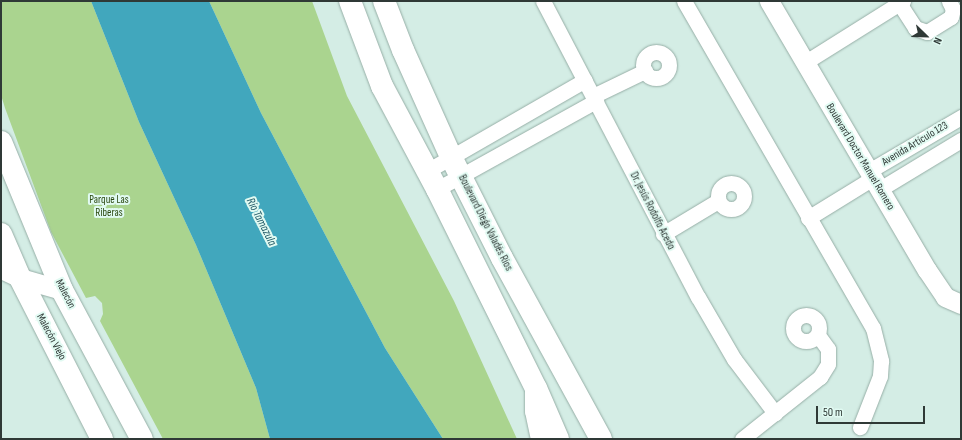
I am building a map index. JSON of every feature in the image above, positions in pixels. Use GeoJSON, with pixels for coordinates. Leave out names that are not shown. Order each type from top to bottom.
{"type":"FeatureCollection","features":[{"type":"Feature","properties":{"kind":"main road"},"geometry":{"type":"LineString","coordinates":[[350,1],[382,86],[432,180],[536,389],[558,439]]}},
{"type":"Feature","properties":{"kind":"main road","name":"Boulevard Diego Valadés Ríos"},"geometry":{"type":"LineString","coordinates":[[384,1],[402,50],[456,166],[509,271],[601,439]]}},
{"type":"Feature","properties":{"kind":"main road","name":"Malecón"},"geometry":{"type":"LineString","coordinates":[[1,142],[62,290],[142,439]]}},
{"type":"Feature","properties":{"kind":"main road","name":"Malecón Viejo"},"geometry":{"type":"LineString","coordinates":[[1,234],[10,273],[102,439]]}},
{"type":"Feature","properties":{"kind":"main road"},"geometry":{"type":"LineString","coordinates":[[536,389],[536,411],[542,439]]}},
{"type":"Feature","properties":{"kind":"street","name":"Dr. Jesús Rodolfo Acedo"},"geometry":{"type":"LineString","coordinates":[[543,1],[595,98],[663,234],[734,359],[774,413]]}},
{"type":"Feature","properties":{"kind":"street"},"geometry":{"type":"LineString","coordinates":[[684,1],[808,218],[873,328],[878,346],[880,376],[860,427]]}},
{"type":"Feature","properties":{"kind":"street","name":"Boulevard Doctor Manuel Romero"},"geometry":{"type":"LineString","coordinates":[[769,1],[804,63],[940,289],[945,296],[961,304]]}},
{"type":"Feature","properties":{"kind":"street"},"geometry":{"type":"LineString","coordinates":[[804,63],[901,2],[915,28],[921,32],[927,32],[948,20],[953,13],[949,1]]}},
{"type":"Feature","properties":{"kind":"street"},"geometry":{"type":"LineString","coordinates":[[432,180],[456,166],[595,98],[645,71]]}},
{"type":"Feature","properties":{"kind":"street"},"geometry":{"type":"LineString","coordinates":[[432,180],[456,166],[585,80]]}},
{"type":"Feature","properties":{"kind":"street","name":"Avenida Artículo 123"},"geometry":{"type":"LineString","coordinates":[[874,179],[961,117]]}},
{"type":"Feature","properties":{"kind":"street","name":"Avenida Artículo 123"},"geometry":{"type":"LineString","coordinates":[[874,179],[961,140]]}},
{"type":"Feature","properties":{"kind":"street"},"geometry":{"type":"LineString","coordinates":[[808,218],[874,179]]}},
{"type":"Feature","properties":{"kind":"street"},"geometry":{"type":"LineString","coordinates":[[663,234],[718,201]]}},
{"type":"Feature","properties":{"kind":"street"},"geometry":{"type":"LineString","coordinates":[[10,273],[62,290]]}},
{"type":"Feature","properties":{"kind":"street"},"geometry":{"type":"LineString","coordinates":[[742,439],[811,386],[825,370],[828,349],[818,334]]}},
{"type":"Feature","properties":{"kind":"green space","name":"Parque Las Riberas"},"geometry":{"type":"Polygon","coordinates":[[[1,1],[91,1],[139,122],[196,245],[256,388],[270,439],[163,439],[100,321],[103,314],[102,303],[95,296],[86,298],[51,232],[5,108],[1,95],[1,1]]]}},
{"type":"Feature","properties":{"kind":"green space"},"geometry":{"type":"Polygon","coordinates":[[[209,1],[312,1],[347,96],[454,301],[517,439],[443,439],[385,348],[261,113],[209,1]]]}},
{"type":"Feature","properties":{"kind":"water","name":"Río Tamazula"},"geometry":{"type":"Polygon","coordinates":[[[91,1],[209,1],[261,113],[385,348],[443,439],[270,439],[256,388],[196,245],[139,122],[91,1]]]}}]}
